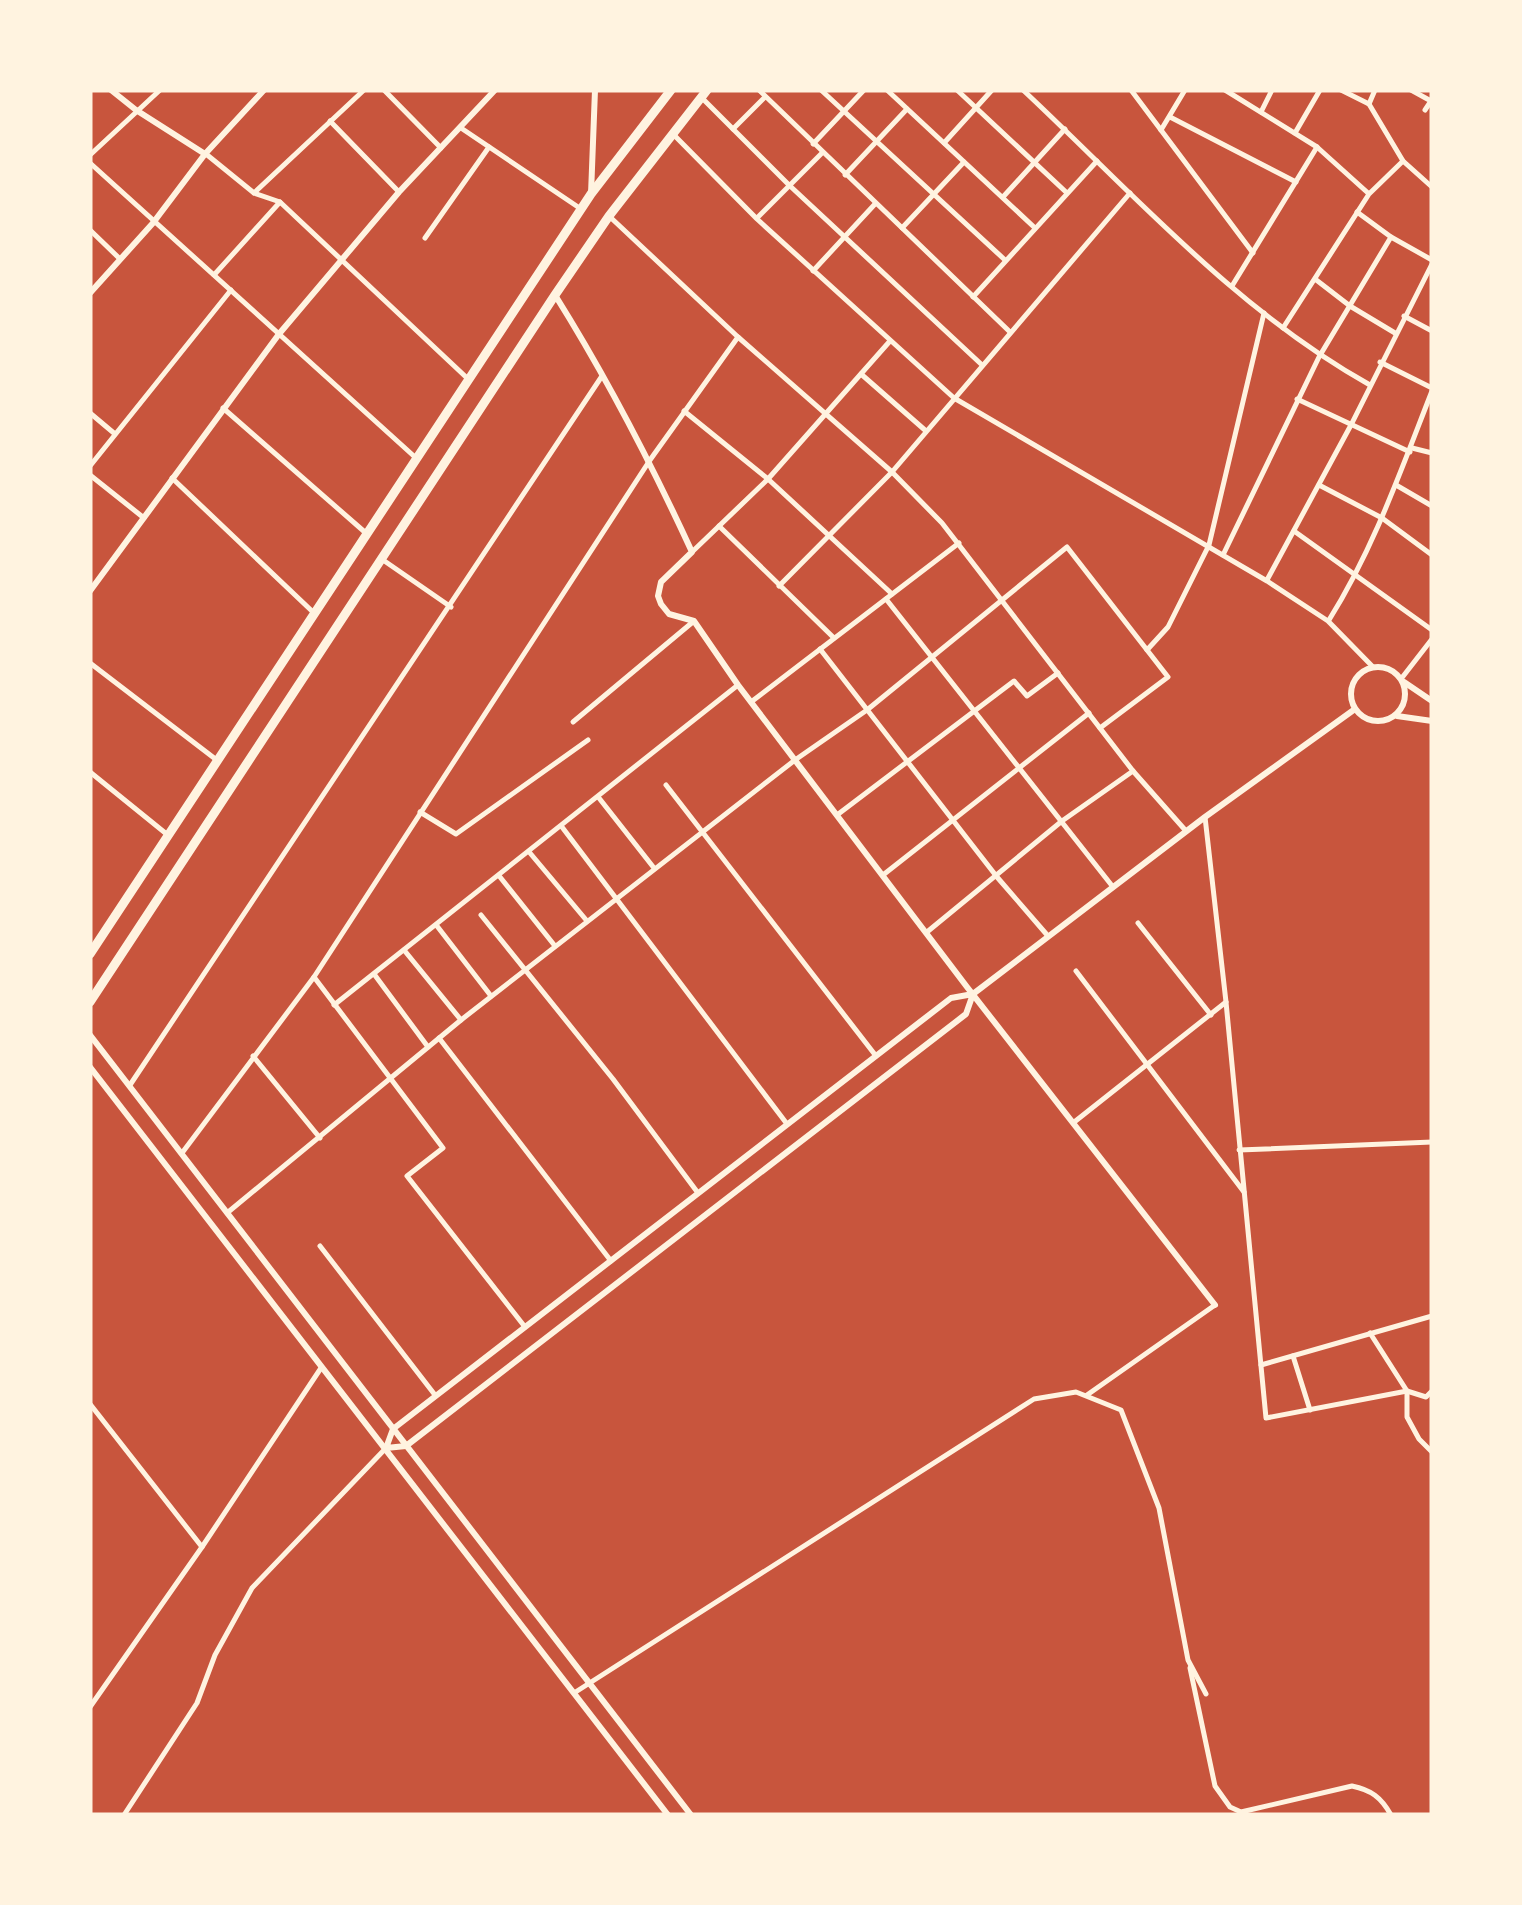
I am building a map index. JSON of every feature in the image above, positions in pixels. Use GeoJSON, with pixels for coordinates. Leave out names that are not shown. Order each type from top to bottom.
{"type":"FeatureCollection","features":[{"type":"Feature","properties":{"kind":"main road"},"geometry":{"type":"LineString","coordinates":[[90,954],[467,378],[591,194],[671,90]]}},
{"type":"Feature","properties":{"kind":"main road"},"geometry":{"type":"LineString","coordinates":[[90,1002],[556,295],[610,216],[704,94]]}},
{"type":"Feature","properties":{"kind":"main road"},"geometry":{"type":"LineString","coordinates":[[218,760],[238,776]]}},
{"type":"Feature","properties":{"kind":"street"},"geometry":{"type":"LineString","coordinates":[[112,90],[254,192],[280,202],[467,378]]}},
{"type":"Feature","properties":{"kind":"street"},"geometry":{"type":"LineString","coordinates":[[90,155],[160,90]]}},
{"type":"Feature","properties":{"kind":"street"},"geometry":{"type":"LineString","coordinates":[[90,293],[153,223],[205,154],[264,90]]}},
{"type":"Feature","properties":{"kind":"street"},"geometry":{"type":"LineString","coordinates":[[254,192],[364,90]]}},
{"type":"Feature","properties":{"kind":"street"},"geometry":{"type":"LineString","coordinates":[[384,90],[441,148]]}},
{"type":"Feature","properties":{"kind":"street"},"geometry":{"type":"LineString","coordinates":[[90,591],[278,334],[399,192],[495,90]]}},
{"type":"Feature","properties":{"kind":"street"},"geometry":{"type":"LineString","coordinates":[[591,194],[595,90]]}},
{"type":"Feature","properties":{"kind":"street"},"geometry":{"type":"LineString","coordinates":[[758,90],[1010,332]]}},
{"type":"Feature","properties":{"kind":"street"},"geometry":{"type":"LineString","coordinates":[[820,90],[1006,260]]}},
{"type":"Feature","properties":{"kind":"street"},"geometry":{"type":"LineString","coordinates":[[813,144],[864,90]]}},
{"type":"Feature","properties":{"kind":"street"},"geometry":{"type":"LineString","coordinates":[[887,90],[1035,228]]}},
{"type":"Feature","properties":{"kind":"street"},"geometry":{"type":"LineString","coordinates":[[957,90],[1067,193]]}},
{"type":"Feature","properties":{"kind":"street"},"geometry":{"type":"LineString","coordinates":[[944,144],[992,90]]}},
{"type":"Feature","properties":{"kind":"street"},"geometry":{"type":"LineString","coordinates":[[1023,90],[1232,287],[1319,357],[1370,385]]}},
{"type":"Feature","properties":{"kind":"street"},"geometry":{"type":"LineString","coordinates":[[1131,90],[1253,253]]}},
{"type":"Feature","properties":{"kind":"street"},"geometry":{"type":"LineString","coordinates":[[1160,132],[1184,90]]}},
{"type":"Feature","properties":{"kind":"street"},"geometry":{"type":"LineString","coordinates":[[1225,90],[1316,147],[1369,194]]}},
{"type":"Feature","properties":{"kind":"street"},"geometry":{"type":"LineString","coordinates":[[1261,112],[1272,90]]}},
{"type":"Feature","properties":{"kind":"street"},"geometry":{"type":"LineString","coordinates":[[1295,134],[1320,90]]}},
{"type":"Feature","properties":{"kind":"street"},"geometry":{"type":"LineString","coordinates":[[1341,90],[1369,104],[1403,161],[1432,187]]}},
{"type":"Feature","properties":{"kind":"street"},"geometry":{"type":"LineString","coordinates":[[1369,104],[1376,90]]}},
{"type":"Feature","properties":{"kind":"street"},"geometry":{"type":"LineString","coordinates":[[1411,90],[1431,101],[1425,110]]}},
{"type":"Feature","properties":{"kind":"street"},"geometry":{"type":"LineString","coordinates":[[704,94],[733,130],[982,365]]}},
{"type":"Feature","properties":{"kind":"street"},"geometry":{"type":"LineString","coordinates":[[733,130],[765,97]]}},
{"type":"Feature","properties":{"kind":"street"},"geometry":{"type":"LineString","coordinates":[[845,175],[907,110]]}},
{"type":"Feature","properties":{"kind":"street"},"geometry":{"type":"LineString","coordinates":[[1170,117],[1296,182]]}},
{"type":"Feature","properties":{"kind":"street"},"geometry":{"type":"LineString","coordinates":[[330,121],[399,192]]}},
{"type":"Feature","properties":{"kind":"street"},"geometry":{"type":"LineString","coordinates":[[461,128],[581,209]]}},
{"type":"Feature","properties":{"kind":"street"},"geometry":{"type":"LineString","coordinates":[[1003,198],[1065,130]]}},
{"type":"Feature","properties":{"kind":"street"},"geometry":{"type":"LineString","coordinates":[[672,133],[757,219],[954,398],[1267,580],[1328,621],[1373,667]]}},
{"type":"Feature","properties":{"kind":"street"},"geometry":{"type":"LineString","coordinates":[[425,238],[489,146]]}},
{"type":"Feature","properties":{"kind":"street"},"geometry":{"type":"LineString","coordinates":[[1232,287],[1316,147]]}},
{"type":"Feature","properties":{"kind":"street"},"geometry":{"type":"LineString","coordinates":[[757,219],[822,152]]}},
{"type":"Feature","properties":{"kind":"street"},"geometry":{"type":"LineString","coordinates":[[973,296],[1097,161]]}},
{"type":"Feature","properties":{"kind":"street"},"geometry":{"type":"LineString","coordinates":[[1283,328],[1369,194],[1403,161]]}},
{"type":"Feature","properties":{"kind":"street"},"geometry":{"type":"LineString","coordinates":[[90,162],[416,458]]}},
{"type":"Feature","properties":{"kind":"street"},"geometry":{"type":"LineString","coordinates":[[902,228],[964,162]]}},
{"type":"Feature","properties":{"kind":"street"},"geometry":{"type":"LineString","coordinates":[[779,586],[892,472],[1130,193]]}},
{"type":"Feature","properties":{"kind":"street"},"geometry":{"type":"LineString","coordinates":[[214,275],[280,202]]}},
{"type":"Feature","properties":{"kind":"street"},"geometry":{"type":"LineString","coordinates":[[813,271],[876,204]]}},
{"type":"Feature","properties":{"kind":"street"},"geometry":{"type":"LineString","coordinates":[[1267,580],[1432,262],[1357,212]]}},
{"type":"Feature","properties":{"kind":"street"},"geometry":{"type":"LineString","coordinates":[[610,216],[738,338],[892,472],[959,542],[1133,771],[1186,831]]}},
{"type":"Feature","properties":{"kind":"street"},"geometry":{"type":"LineString","coordinates":[[90,230],[120,258]]}},
{"type":"Feature","properties":{"kind":"street"},"geometry":{"type":"LineString","coordinates":[[1223,555],[1319,357],[1391,237]]}},
{"type":"Feature","properties":{"kind":"street"},"geometry":{"type":"LineString","coordinates":[[1315,278],[1350,306],[1395,333]]}},
{"type":"Feature","properties":{"kind":"street"},"geometry":{"type":"LineString","coordinates":[[90,466],[231,290]]}},
{"type":"Feature","properties":{"kind":"street"},"geometry":{"type":"LineString","coordinates":[[556,295],[650,460],[692,552]]}},
{"type":"Feature","properties":{"kind":"street"},"geometry":{"type":"LineString","coordinates":[[1147,650],[1168,627],[1209,545],[1264,314]]}},
{"type":"Feature","properties":{"kind":"street"},"geometry":{"type":"LineString","coordinates":[[1404,316],[1432,331]]}},
{"type":"Feature","properties":{"kind":"street"},"geometry":{"type":"LineString","coordinates":[[182,1153],[314,978],[650,460],[738,338]]}},
{"type":"Feature","properties":{"kind":"street"},"geometry":{"type":"LineString","coordinates":[[890,341],[768,479],[661,582],[658,596],[669,614],[694,621],[926,933],[1215,1305],[1086,1396]]}},
{"type":"Feature","properties":{"kind":"street"},"geometry":{"type":"LineString","coordinates":[[1328,621],[1358,574],[1411,450],[1432,389],[1380,362]]}},
{"type":"Feature","properties":{"kind":"street"},"geometry":{"type":"LineString","coordinates":[[130,1084],[604,374]]}},
{"type":"Feature","properties":{"kind":"street"},"geometry":{"type":"LineString","coordinates":[[860,374],[926,431]]}},
{"type":"Feature","properties":{"kind":"street"},"geometry":{"type":"LineString","coordinates":[[1297,400],[1411,450],[1432,453]]}},
{"type":"Feature","properties":{"kind":"street"},"geometry":{"type":"LineString","coordinates":[[222,408],[367,534]]}},
{"type":"Feature","properties":{"kind":"street"},"geometry":{"type":"LineString","coordinates":[[684,411],[768,479],[889,596],[931,658],[1114,888]]}},
{"type":"Feature","properties":{"kind":"street"},"geometry":{"type":"LineString","coordinates":[[90,414],[116,434]]}},
{"type":"Feature","properties":{"kind":"street"},"geometry":{"type":"LineString","coordinates":[[90,474],[144,518]]}},
{"type":"Feature","properties":{"kind":"street"},"geometry":{"type":"LineString","coordinates":[[172,478],[314,613]]}},
{"type":"Feature","properties":{"kind":"street"},"geometry":{"type":"LineString","coordinates":[[1318,485],[1382,518],[1432,555]]}},
{"type":"Feature","properties":{"kind":"street"},"geometry":{"type":"LineString","coordinates":[[1396,485],[1432,506]]}},
{"type":"Feature","properties":{"kind":"street"},"geometry":{"type":"LineString","coordinates":[[718,526],[834,638]]}},
{"type":"Feature","properties":{"kind":"street"},"geometry":{"type":"LineString","coordinates":[[1294,530],[1432,630]]}},
{"type":"Feature","properties":{"kind":"street"},"geometry":{"type":"LineString","coordinates":[[751,702],[959,542]]}},
{"type":"Feature","properties":{"kind":"street"},"geometry":{"type":"LineString","coordinates":[[227,1213],[491,996],[795,760],[867,710],[1067,548],[1168,677],[1100,728]]}},
{"type":"Feature","properties":{"kind":"street"},"geometry":{"type":"LineString","coordinates":[[382,559],[451,607]]}},
{"type":"Feature","properties":{"kind":"street"},"geometry":{"type":"LineString","coordinates":[[574,722],[694,621]]}},
{"type":"Feature","properties":{"kind":"street"},"geometry":{"type":"LineString","coordinates":[[1432,639],[1402,680],[1405,700],[1396,716],[1369,720],[1355,708],[1351,692],[1353,683],[1373,667],[1389,669],[1402,680],[1432,701]]}},
{"type":"Feature","properties":{"kind":"street"},"geometry":{"type":"LineString","coordinates":[[820,649],[997,877],[1049,937]]}},
{"type":"Feature","properties":{"kind":"street"},"geometry":{"type":"LineString","coordinates":[[90,663],[218,760]]}},
{"type":"Feature","properties":{"kind":"street"},"geometry":{"type":"LineString","coordinates":[[837,815],[1014,681],[1027,696],[1058,673]]}},
{"type":"Feature","properties":{"kind":"street"},"geometry":{"type":"LineString","coordinates":[[334,1005],[738,685]]}},
{"type":"Feature","properties":{"kind":"street"},"geometry":{"type":"LineString","coordinates":[[124,1815],[198,1703],[215,1655],[252,1588],[386,1448],[393,1429],[950,998],[973,994],[1355,708]]}},
{"type":"Feature","properties":{"kind":"street"},"geometry":{"type":"LineString","coordinates":[[883,875],[1089,714]]}},
{"type":"Feature","properties":{"kind":"street"},"geometry":{"type":"LineString","coordinates":[[1396,716],[1432,721]]}},
{"type":"Feature","properties":{"kind":"street"},"geometry":{"type":"LineString","coordinates":[[420,812],[456,834],[588,740]]}},
{"type":"Feature","properties":{"kind":"street"},"geometry":{"type":"LineString","coordinates":[[926,933],[1062,821],[1133,771]]}},
{"type":"Feature","properties":{"kind":"street"},"geometry":{"type":"LineString","coordinates":[[90,772],[169,836]]}},
{"type":"Feature","properties":{"kind":"street"},"geometry":{"type":"LineString","coordinates":[[666,785],[876,1056]]}},
{"type":"Feature","properties":{"kind":"street"},"geometry":{"type":"LineString","coordinates":[[599,798],[654,868]]}},
{"type":"Feature","properties":{"kind":"street"},"geometry":{"type":"LineString","coordinates":[[1205,817],[1266,1418],[1407,1391],[1426,1397],[1432,1391]]}},
{"type":"Feature","properties":{"kind":"street"},"geometry":{"type":"LineString","coordinates":[[562,828],[787,1124]]}},
{"type":"Feature","properties":{"kind":"street"},"geometry":{"type":"LineString","coordinates":[[530,852],[587,921]]}},
{"type":"Feature","properties":{"kind":"street"},"geometry":{"type":"LineString","coordinates":[[500,876],[555,946]]}},
{"type":"Feature","properties":{"kind":"street"},"geometry":{"type":"LineString","coordinates":[[481,915],[699,1194]]}},
{"type":"Feature","properties":{"kind":"street"},"geometry":{"type":"LineString","coordinates":[[1138,923],[1211,1016]]}},
{"type":"Feature","properties":{"kind":"street"},"geometry":{"type":"LineString","coordinates":[[437,926],[491,996]]}},
{"type":"Feature","properties":{"kind":"street"},"geometry":{"type":"LineString","coordinates":[[404,950],[461,1020]]}},
{"type":"Feature","properties":{"kind":"street"},"geometry":{"type":"LineString","coordinates":[[1076,972],[1244,1192]]}},
{"type":"Feature","properties":{"kind":"street"},"geometry":{"type":"LineString","coordinates":[[374,974],[428,1047]]}},
{"type":"Feature","properties":{"kind":"street"},"geometry":{"type":"LineString","coordinates":[[314,978],[443,1148],[408,1176],[525,1328]]}},
{"type":"Feature","properties":{"kind":"street"},"geometry":{"type":"LineString","coordinates":[[386,1448],[406,1446],[966,1014],[973,994]]}},
{"type":"Feature","properties":{"kind":"street"},"geometry":{"type":"LineString","coordinates":[[1074,1123],[1226,1002]]}},
{"type":"Feature","properties":{"kind":"street"},"geometry":{"type":"LineString","coordinates":[[90,1035],[691,1815]]}},
{"type":"Feature","properties":{"kind":"street"},"geometry":{"type":"LineString","coordinates":[[439,1038],[612,1262]]}},
{"type":"Feature","properties":{"kind":"street"},"geometry":{"type":"LineString","coordinates":[[253,1056],[320,1138]]}},
{"type":"Feature","properties":{"kind":"street"},"geometry":{"type":"LineString","coordinates":[[90,1067],[668,1815]]}},
{"type":"Feature","properties":{"kind":"street"},"geometry":{"type":"LineString","coordinates":[[143,1132],[156,1121]]}},
{"type":"Feature","properties":{"kind":"street"},"geometry":{"type":"LineString","coordinates":[[1239,1150],[1432,1142]]}},
{"type":"Feature","properties":{"kind":"street"},"geometry":{"type":"LineString","coordinates":[[320,1246],[436,1395]]}},
{"type":"Feature","properties":{"kind":"street"},"geometry":{"type":"LineString","coordinates":[[250,1271],[264,1260]]}},
{"type":"Feature","properties":{"kind":"street"},"geometry":{"type":"LineString","coordinates":[[1261,1365],[1432,1316]]}},
{"type":"Feature","properties":{"kind":"street"},"geometry":{"type":"LineString","coordinates":[[1370,1333],[1407,1391],[1406,1418],[1419,1440],[1432,1452]]}},
{"type":"Feature","properties":{"kind":"street"},"geometry":{"type":"LineString","coordinates":[[1292,1356],[1310,1410]]}},
{"type":"Feature","properties":{"kind":"street"},"geometry":{"type":"LineString","coordinates":[[90,1707],[322,1366]]}},
{"type":"Feature","properties":{"kind":"street"},"geometry":{"type":"LineString","coordinates":[[574,1693],[1034,1399],[1076,1392],[1121,1410],[1159,1508],[1215,1786],[1230,1808],[1241,1812],[1352,1786],[1378,1796],[1391,1815]]}},
{"type":"Feature","properties":{"kind":"street"},"geometry":{"type":"LineString","coordinates":[[90,1404],[202,1547]]}},
{"type":"Feature","properties":{"kind":"street"},"geometry":{"type":"LineString","coordinates":[[1188,1660],[1206,1694]]}}]}
